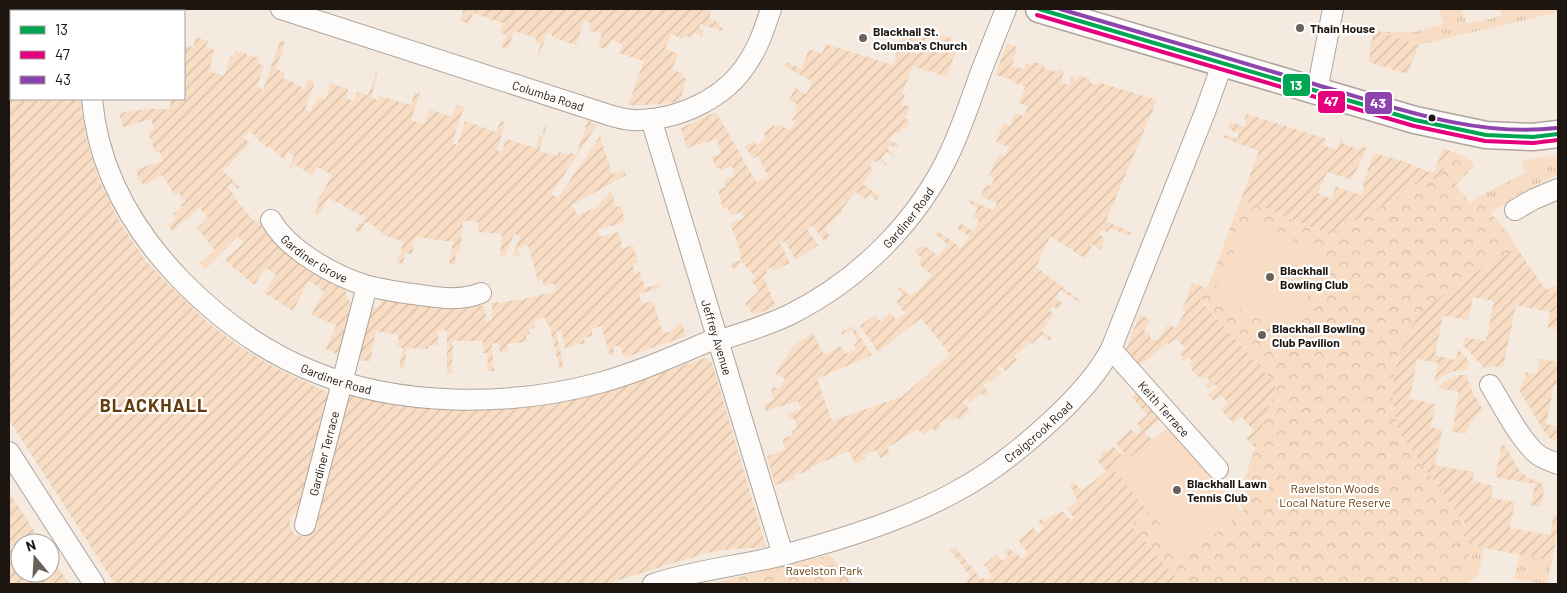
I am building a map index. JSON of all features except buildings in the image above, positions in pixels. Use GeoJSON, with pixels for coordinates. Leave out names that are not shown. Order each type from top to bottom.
{"type":"FeatureCollection","features":[{"type":"Feature","properties":{"kind":"main road"},"geometry":{"type":"LineString","coordinates":[[1039,9],[1085,16],[1222,62],[1414,120],[1486,135],[1533,137],[1558,134]]}},
{"type":"Feature","properties":{"kind":"street","name":"Columba Road"},"geometry":{"type":"LineString","coordinates":[[281,9],[327,16],[626,120],[651,119],[684,112],[715,96],[731,83],[748,64],[771,9]]}},
{"type":"Feature","properties":{"kind":"street","name":"Gardiner Road"},"geometry":{"type":"LineString","coordinates":[[92,100],[99,143],[115,186],[143,235],[170,267],[210,308],[252,340],[300,366],[342,382],[386,392],[432,398],[468,400],[542,395],[618,378],[780,319],[824,295],[846,280],[875,255],[899,229],[930,187],[952,150],[1006,9]]}},
{"type":"Feature","properties":{"kind":"street"},"geometry":{"type":"LineString","coordinates":[[1317,91],[1332,9]]}},
{"type":"Feature","properties":{"kind":"street","name":"Craigcrook Road"},"geometry":{"type":"LineString","coordinates":[[653,584],[697,572],[782,555],[888,522],[928,506],[959,490],[1011,455],[1058,415],[1088,384],[1100,368],[1118,334],[1205,112],[1222,62]]}},
{"type":"Feature","properties":{"kind":"street","name":"Jeffrey Avenue"},"geometry":{"type":"LineString","coordinates":[[651,119],[782,555]]}},
{"type":"Feature","properties":{"kind":"street"},"geometry":{"type":"LineString","coordinates":[[1516,210],[1558,189]]}},
{"type":"Feature","properties":{"kind":"street","name":"Gardiner Grove"},"geometry":{"type":"LineString","coordinates":[[271,220],[282,235],[302,252],[339,274],[367,286],[445,298],[462,298],[481,293]]}},
{"type":"Feature","properties":{"kind":"street"},"geometry":{"type":"LineString","coordinates":[[342,382],[367,286]]}},
{"type":"Feature","properties":{"kind":"street","name":"Keith Terrace"},"geometry":{"type":"LineString","coordinates":[[1111,349],[1218,469]]}},
{"type":"Feature","properties":{"kind":"street","name":"Gardiner Terrace"},"geometry":{"type":"LineString","coordinates":[[305,525],[342,382]]}},
{"type":"Feature","properties":{"kind":"street"},"geometry":{"type":"LineString","coordinates":[[1490,385],[1527,444],[1537,455],[1558,464]]}},
{"type":"Feature","properties":{"kind":"street"},"geometry":{"type":"LineString","coordinates":[[9,452],[94,584]]}},
{"type":"Feature","properties":{"kind":"green space"},"geometry":{"type":"Polygon","coordinates":[[[9,9],[90,9],[10,10],[10,100],[80,100],[86,138],[99,180],[120,223],[146,261],[207,322],[240,347],[272,366],[327,392],[329,395],[300,511],[290,521],[290,527],[298,536],[310,534],[317,526],[316,520],[347,395],[351,394],[459,410],[504,409],[547,404],[615,389],[704,358],[711,362],[713,366],[766,547],[719,550],[607,584],[115,584],[9,420],[9,9]]]}},
{"type":"Feature","properties":{"kind":"green space"},"geometry":{"type":"Polygon","coordinates":[[[459,9],[706,9],[711,11],[709,19],[720,23],[719,26],[723,28],[722,31],[700,24],[699,29],[704,30],[702,36],[694,33],[691,38],[685,36],[683,39],[671,34],[665,49],[678,54],[672,70],[683,73],[682,77],[687,79],[680,101],[654,105],[628,105],[644,61],[619,53],[623,44],[611,40],[607,49],[598,47],[602,34],[589,30],[591,23],[584,21],[576,45],[552,37],[552,34],[547,33],[539,56],[537,56],[541,44],[535,42],[536,38],[514,31],[508,49],[502,47],[506,35],[500,32],[503,23],[473,13],[468,25],[466,25],[467,23],[460,21],[463,11],[459,9]]]}},
{"type":"Feature","properties":{"kind":"green space"},"geometry":{"type":"Polygon","coordinates":[[[1438,9],[1461,9],[1467,24],[1502,16],[1500,9],[1558,9],[1558,12],[1419,45],[1383,32],[1415,32],[1444,24],[1438,9]]]}},
{"type":"Feature","properties":{"kind":"green space"},"geometry":{"type":"Polygon","coordinates":[[[913,27],[928,31],[924,46],[928,48],[930,42],[936,43],[939,34],[953,39],[950,48],[956,50],[947,77],[913,66],[902,93],[905,95],[902,104],[910,107],[905,119],[910,120],[906,129],[902,128],[899,133],[894,132],[890,141],[899,145],[898,148],[890,145],[887,149],[894,154],[893,156],[886,152],[881,159],[887,163],[886,165],[878,160],[877,162],[873,160],[869,166],[872,168],[872,171],[863,184],[879,196],[876,200],[870,194],[865,199],[856,192],[841,210],[843,211],[824,229],[830,236],[825,242],[812,225],[807,229],[818,245],[796,260],[785,241],[780,243],[790,263],[773,271],[771,267],[766,270],[768,274],[763,276],[776,306],[754,315],[745,304],[759,291],[751,280],[755,277],[742,262],[734,269],[730,264],[741,260],[740,250],[730,224],[744,218],[741,212],[730,215],[728,208],[723,209],[718,190],[726,187],[724,179],[735,176],[732,166],[720,170],[720,168],[716,169],[712,157],[721,154],[717,139],[687,148],[681,128],[716,112],[756,182],[768,176],[758,156],[753,158],[745,147],[753,141],[757,145],[766,138],[763,133],[774,125],[776,127],[778,124],[790,130],[795,122],[792,120],[797,110],[794,108],[799,105],[789,100],[795,88],[806,94],[813,82],[785,66],[787,62],[801,69],[809,49],[822,54],[826,44],[893,65],[903,34],[910,36],[913,27]]]}},
{"type":"Feature","properties":{"kind":"green space"},"geometry":{"type":"Polygon","coordinates":[[[1373,29],[1419,45],[1407,74],[1369,62],[1373,29]]]}},
{"type":"Feature","properties":{"kind":"green space"},"geometry":{"type":"Polygon","coordinates":[[[196,37],[208,41],[206,47],[215,50],[209,71],[224,76],[231,56],[234,57],[236,51],[259,58],[258,64],[264,66],[257,87],[263,90],[280,41],[285,42],[276,69],[285,73],[283,79],[305,88],[308,80],[315,82],[305,110],[310,112],[318,97],[326,99],[330,83],[348,89],[346,98],[354,101],[357,92],[368,95],[376,73],[378,74],[371,98],[378,100],[379,96],[411,105],[415,92],[420,93],[411,120],[424,124],[429,109],[452,117],[457,105],[464,107],[452,143],[457,145],[465,121],[496,132],[501,121],[505,122],[497,151],[502,152],[506,139],[536,148],[539,136],[542,136],[545,125],[547,125],[539,151],[557,156],[559,152],[576,155],[588,120],[597,125],[551,194],[558,198],[600,136],[612,174],[624,170],[626,175],[572,205],[578,216],[598,206],[611,190],[616,207],[621,206],[625,222],[598,230],[599,237],[618,232],[623,248],[633,245],[638,262],[632,264],[635,273],[640,272],[645,288],[660,284],[661,288],[639,294],[642,304],[653,301],[663,333],[672,331],[672,329],[677,328],[676,325],[682,323],[686,336],[624,358],[620,345],[613,347],[615,355],[610,356],[601,326],[591,329],[593,336],[583,338],[585,343],[565,348],[561,330],[556,331],[564,368],[560,369],[549,325],[547,325],[545,317],[534,320],[535,328],[529,329],[530,334],[526,335],[527,342],[507,344],[508,351],[500,352],[498,344],[492,344],[494,371],[488,371],[487,353],[483,353],[483,341],[453,341],[452,373],[447,373],[447,330],[438,331],[438,346],[429,345],[428,349],[407,348],[404,369],[399,368],[403,348],[397,346],[399,335],[376,331],[370,362],[355,359],[368,311],[379,306],[386,296],[448,305],[485,306],[486,321],[492,320],[492,303],[520,300],[556,291],[554,284],[544,286],[542,280],[538,281],[528,245],[518,248],[520,255],[512,257],[520,236],[514,234],[505,257],[500,256],[502,234],[478,232],[478,222],[463,221],[460,252],[456,252],[455,265],[449,263],[453,242],[415,237],[412,254],[405,253],[403,264],[397,262],[404,242],[381,234],[381,231],[374,229],[375,226],[365,222],[360,233],[355,230],[359,223],[362,224],[366,216],[363,214],[362,216],[329,198],[318,216],[314,213],[319,205],[316,202],[332,175],[318,167],[312,175],[294,164],[291,169],[289,168],[294,155],[287,152],[284,160],[270,146],[267,148],[250,131],[243,137],[250,143],[223,171],[240,187],[237,189],[231,183],[227,187],[254,221],[259,220],[262,227],[270,235],[345,288],[347,298],[355,308],[342,356],[326,349],[336,325],[311,315],[324,291],[319,289],[320,287],[308,281],[293,311],[264,293],[276,275],[266,268],[254,285],[225,260],[244,242],[238,236],[205,269],[200,263],[215,250],[197,228],[208,218],[199,208],[173,231],[168,225],[176,219],[173,214],[182,208],[181,205],[185,202],[179,193],[175,195],[162,175],[144,186],[139,181],[136,169],[163,161],[160,152],[155,153],[148,131],[154,129],[151,119],[123,127],[119,113],[147,109],[170,109],[171,100],[185,100],[185,45],[193,48],[196,37]]]}},
{"type":"Feature","properties":{"kind":"green space"},"geometry":{"type":"Polygon","coordinates":[[[1007,44],[1017,47],[1012,66],[1024,69],[1026,63],[1032,65],[1033,62],[1045,65],[1044,69],[1057,72],[1058,69],[1064,71],[1062,83],[1069,85],[1072,77],[1077,79],[1078,75],[1091,79],[1090,83],[1097,85],[1098,82],[1157,100],[1106,221],[1132,233],[1131,236],[1109,228],[1108,232],[1101,230],[1099,235],[1105,238],[1101,250],[1092,244],[1086,259],[1050,236],[1036,267],[1081,301],[1079,302],[1060,290],[1055,298],[1062,303],[1057,309],[1053,306],[1049,310],[1054,314],[1042,331],[1052,338],[1050,341],[1042,335],[1032,344],[1030,342],[1014,356],[1017,360],[1005,371],[999,365],[997,367],[1002,372],[991,382],[989,380],[983,386],[989,393],[984,397],[981,393],[970,403],[966,399],[963,402],[970,410],[959,420],[956,417],[952,419],[950,416],[939,423],[942,427],[935,432],[932,428],[923,435],[918,429],[887,448],[890,454],[880,458],[876,450],[864,455],[866,459],[855,464],[849,451],[811,467],[812,470],[794,475],[795,479],[775,485],[767,456],[785,450],[782,439],[793,435],[792,431],[797,428],[794,419],[789,419],[787,414],[801,409],[798,401],[766,411],[763,404],[774,400],[771,390],[774,387],[779,389],[785,379],[776,374],[787,355],[800,341],[813,333],[824,355],[841,346],[845,354],[856,349],[854,344],[858,342],[852,330],[842,335],[841,332],[853,326],[872,355],[817,379],[832,421],[903,396],[950,354],[921,318],[878,352],[860,326],[875,315],[880,321],[891,312],[896,320],[905,313],[896,301],[903,295],[898,289],[900,287],[911,296],[932,275],[918,263],[922,258],[914,251],[919,246],[921,248],[924,245],[938,256],[948,245],[934,233],[936,230],[961,248],[969,236],[957,228],[960,223],[973,231],[979,221],[973,217],[978,208],[967,201],[968,199],[993,210],[997,203],[981,196],[986,184],[991,186],[994,179],[989,176],[999,154],[1005,156],[1009,147],[996,142],[1003,123],[1010,126],[1015,113],[1024,116],[1028,106],[1019,103],[1025,87],[1013,82],[1014,80],[995,75],[1007,44]]]}},
{"type":"Feature","properties":{"kind":"green space"},"geometry":{"type":"Polygon","coordinates":[[[1247,114],[1326,139],[1324,146],[1337,150],[1341,138],[1343,139],[1342,143],[1359,150],[1361,146],[1367,148],[1352,180],[1327,172],[1318,193],[1331,199],[1336,187],[1361,195],[1364,187],[1362,185],[1374,153],[1402,161],[1432,173],[1443,148],[1450,151],[1438,178],[1426,177],[1391,201],[1329,234],[1241,199],[1259,151],[1224,138],[1225,135],[1237,139],[1239,133],[1228,129],[1230,122],[1244,127],[1246,121],[1244,120],[1247,114]]]}},
{"type":"Feature","properties":{"kind":"green space","name":"Ravelston Woods Local Nature Reserve"},"geometry":{"type":"Polygon","coordinates":[[[1450,151],[1466,157],[1475,165],[1456,185],[1470,203],[1478,197],[1509,235],[1517,248],[1471,275],[1411,327],[1402,345],[1394,373],[1395,415],[1400,434],[1456,510],[1466,529],[1470,547],[1469,556],[1462,575],[1456,584],[1174,584],[1178,581],[1131,524],[1147,510],[1165,529],[1161,532],[1185,560],[1244,510],[1237,502],[1247,494],[1242,488],[1276,385],[1200,299],[1210,282],[1241,199],[1329,234],[1391,201],[1426,177],[1441,175],[1450,151]]]}},
{"type":"Feature","properties":{"kind":"green space"},"geometry":{"type":"Polygon","coordinates":[[[1558,155],[1558,175],[1532,187],[1491,213],[1478,197],[1527,172],[1521,163],[1526,160],[1558,155]]]}},
{"type":"Feature","properties":{"kind":"green space","name":"Blackhall Bowling Club"},"geometry":{"type":"Polygon","coordinates":[[[1252,219],[1328,258],[1288,334],[1212,295],[1252,219]]]}},
{"type":"Feature","properties":{"kind":"green space"},"geometry":{"type":"Polygon","coordinates":[[[1517,248],[1547,290],[1558,284],[1558,330],[1547,327],[1550,312],[1516,305],[1503,367],[1493,366],[1484,368],[1463,345],[1465,337],[1486,341],[1494,301],[1473,297],[1468,320],[1443,316],[1435,355],[1456,360],[1458,349],[1469,361],[1467,370],[1449,373],[1434,384],[1438,363],[1417,359],[1410,399],[1435,404],[1431,427],[1442,430],[1435,465],[1474,472],[1472,481],[1494,486],[1491,498],[1515,502],[1510,528],[1550,535],[1554,514],[1558,515],[1558,528],[1552,561],[1469,545],[1464,522],[1400,434],[1393,401],[1394,373],[1402,345],[1411,327],[1425,308],[1471,275],[1517,248]]]}},
{"type":"Feature","properties":{"kind":"green space"},"geometry":{"type":"Polygon","coordinates":[[[1192,283],[1206,288],[1200,300],[1276,385],[1255,448],[1246,438],[1252,434],[1252,429],[1241,416],[1233,423],[1221,409],[1228,403],[1221,395],[1214,401],[1208,395],[1217,387],[1214,384],[1208,389],[1205,386],[1210,381],[1207,377],[1203,379],[1200,376],[1198,377],[1191,369],[1189,364],[1192,361],[1188,357],[1183,361],[1181,359],[1183,357],[1180,353],[1185,349],[1176,338],[1169,344],[1167,343],[1140,366],[1127,352],[1126,349],[1140,314],[1150,320],[1144,331],[1150,334],[1152,340],[1159,339],[1168,324],[1176,328],[1185,312],[1182,310],[1192,283]]]}},
{"type":"Feature","properties":{"kind":"green space"},"geometry":{"type":"Polygon","coordinates":[[[1540,359],[1558,362],[1558,385],[1554,385],[1546,424],[1558,427],[1558,441],[1547,436],[1519,390],[1526,372],[1537,374],[1540,359]]]}},
{"type":"Feature","properties":{"kind":"green space"},"geometry":{"type":"Polygon","coordinates":[[[1459,375],[1467,375],[1471,389],[1483,409],[1473,420],[1465,434],[1452,432],[1459,392],[1438,388],[1447,380],[1459,375]]]}},
{"type":"Feature","properties":{"kind":"green space"},"geometry":{"type":"Polygon","coordinates":[[[1137,392],[1161,419],[1145,432],[1152,440],[1114,470],[1147,510],[1131,525],[1179,581],[1174,584],[969,584],[966,581],[971,577],[950,550],[955,547],[981,579],[988,580],[991,574],[984,565],[997,554],[1002,561],[1008,556],[1004,552],[1009,548],[1015,554],[1017,553],[1021,559],[1028,553],[1018,540],[1033,528],[1038,533],[1044,529],[1038,520],[1041,518],[1044,522],[1055,513],[1057,515],[1063,511],[1070,520],[1074,518],[1067,509],[1078,500],[1069,485],[1073,481],[1082,491],[1106,471],[1097,460],[1102,456],[1100,454],[1113,446],[1122,455],[1124,453],[1116,443],[1131,429],[1136,434],[1142,429],[1137,424],[1147,415],[1132,397],[1137,392]]]}},
{"type":"Feature","properties":{"kind":"green space","name":"Blackhall Lawn Tennis Club"},"geometry":{"type":"Polygon","coordinates":[[[1168,427],[1242,512],[1185,560],[1161,532],[1165,529],[1114,470],[1168,427]]]}},
{"type":"Feature","properties":{"kind":"green space"},"geometry":{"type":"Polygon","coordinates":[[[1502,443],[1522,473],[1542,484],[1544,490],[1541,507],[1531,505],[1535,484],[1495,477],[1502,443]]]}},
{"type":"Feature","properties":{"kind":"green space"},"geometry":{"type":"Polygon","coordinates":[[[9,492],[36,533],[10,533],[10,583],[60,583],[60,570],[69,584],[9,584],[9,492]]]}},
{"type":"Feature","properties":{"kind":"green space"},"geometry":{"type":"Polygon","coordinates":[[[1469,545],[1484,548],[1478,576],[1466,584],[1456,584],[1466,566],[1469,556],[1469,545]]]}},
{"type":"Feature","properties":{"kind":"green space"},"geometry":{"type":"Polygon","coordinates":[[[1519,554],[1552,561],[1547,584],[1514,579],[1519,554]]]}},
{"type":"Feature","properties":{"kind":"green space","name":"Ravelston Park"},"geometry":{"type":"Polygon","coordinates":[[[830,555],[853,584],[709,584],[830,555]]]}},
{"type":"Feature","properties":{"kind":"transit line","name":"13"},"geometry":{"type":"LineString","coordinates":[[1039,9],[1415,120],[1486,135],[1533,137],[1558,134]]}},
{"type":"Feature","properties":{"kind":"transit line","name":"43"},"geometry":{"type":"LineString","coordinates":[[1060,9],[1430,117],[1493,128],[1525,130],[1557,128]]}},
{"type":"Feature","properties":{"kind":"transit line","name":"47"},"geometry":{"type":"LineString","coordinates":[[1037,15],[1414,126],[1485,141],[1533,143],[1558,140]]}},
{"type":"Feature","properties":{"kind":"place","name":"Thain House"},"geometry":{"type":"Point","coordinates":[1300,28]}},
{"type":"Feature","properties":{"kind":"place","name":"Blackhall St. Columba's Church"},"geometry":{"type":"Point","coordinates":[863,38]}},
{"type":"Feature","properties":{"kind":"place","name":"Blackhall Bowling Club"},"geometry":{"type":"Point","coordinates":[1270,277]}},
{"type":"Feature","properties":{"kind":"place","name":"Blackhall Bowling Club Pavilion"},"geometry":{"type":"Point","coordinates":[1262,335]}},
{"type":"Feature","properties":{"kind":"place","name":"Blackhall Lawn Tennis Club"},"geometry":{"type":"Point","coordinates":[1177,490]}},
{"type":"Feature","properties":{"kind":"district","name":"BLACKHALL"},"geometry":{"type":"Point","coordinates":[154,405]}}]}
